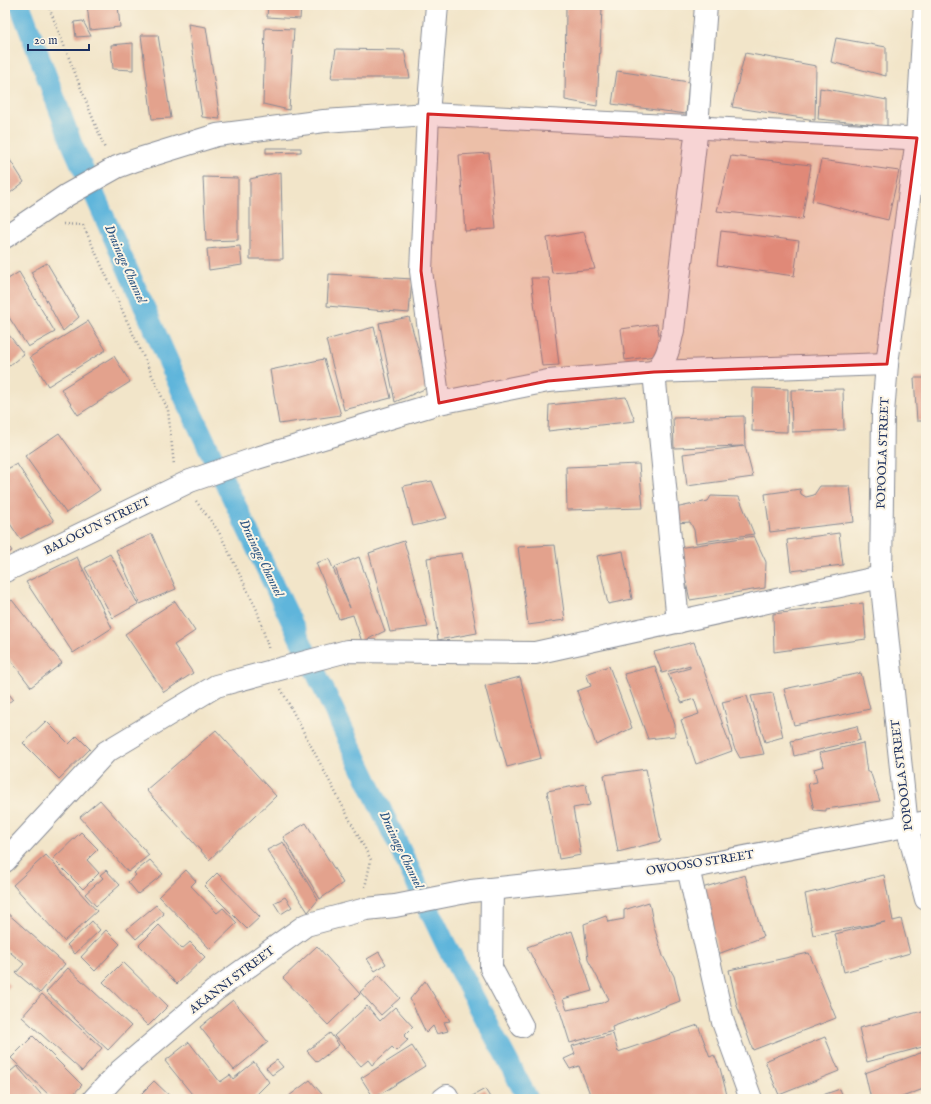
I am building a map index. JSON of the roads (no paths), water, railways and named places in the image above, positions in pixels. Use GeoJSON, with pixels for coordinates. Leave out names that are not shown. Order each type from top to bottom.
{"type":"FeatureCollection","features":[{"type":"Feature","properties":{"kind":"street"},"geometry":{"type":"LineString","coordinates":[[437,5],[428,114],[421,271],[439,403]]}},
{"type":"Feature","properties":{"kind":"street"},"geometry":{"type":"LineString","coordinates":[[678,622],[654,372],[662,364],[667,354],[673,330],[697,127],[706,5]]}},
{"type":"Feature","properties":{"kind":"street","name":"POPOOLA STREET"},"geometry":{"type":"LineString","coordinates":[[925,5],[922,138],[887,364],[883,413],[881,577],[926,899]]}},
{"type":"Feature","properties":{"kind":"street"},"geometry":{"type":"LineString","coordinates":[[5,237],[67,195],[126,163],[217,135],[324,121],[428,114],[922,138]]}},
{"type":"Feature","properties":{"kind":"street","name":"BALOGUN STREET"},"geometry":{"type":"LineString","coordinates":[[5,571],[186,482],[257,458],[439,403],[548,381],[654,372],[887,364]]}},
{"type":"Feature","properties":{"kind":"street"},"geometry":{"type":"LineString","coordinates":[[5,861],[106,752],[216,686],[347,651],[535,653],[881,577]]}},
{"type":"Feature","properties":{"kind":"street","name":"OWOOSO STREET"},"geometry":{"type":"LineString","coordinates":[[395,906],[481,890],[688,868],[916,824]]}},
{"type":"Feature","properties":{"kind":"street"},"geometry":{"type":"LineString","coordinates":[[688,868],[723,1022],[751,1099]]}},
{"type":"Feature","properties":{"kind":"street"},"geometry":{"type":"LineString","coordinates":[[481,890],[491,968],[522,1026]]}},
{"type":"Feature","properties":{"kind":"street","name":"AKANNI STREET"},"geometry":{"type":"LineString","coordinates":[[94,1099],[120,1071],[214,991],[306,925],[366,909],[395,906]]}},
{"type":"Feature","properties":{"kind":"waterway","name":"Drainage Channel"},"geometry":{"type":"LineString","coordinates":[[20,5],[72,144],[186,401],[446,945],[528,1099]]}}]}
